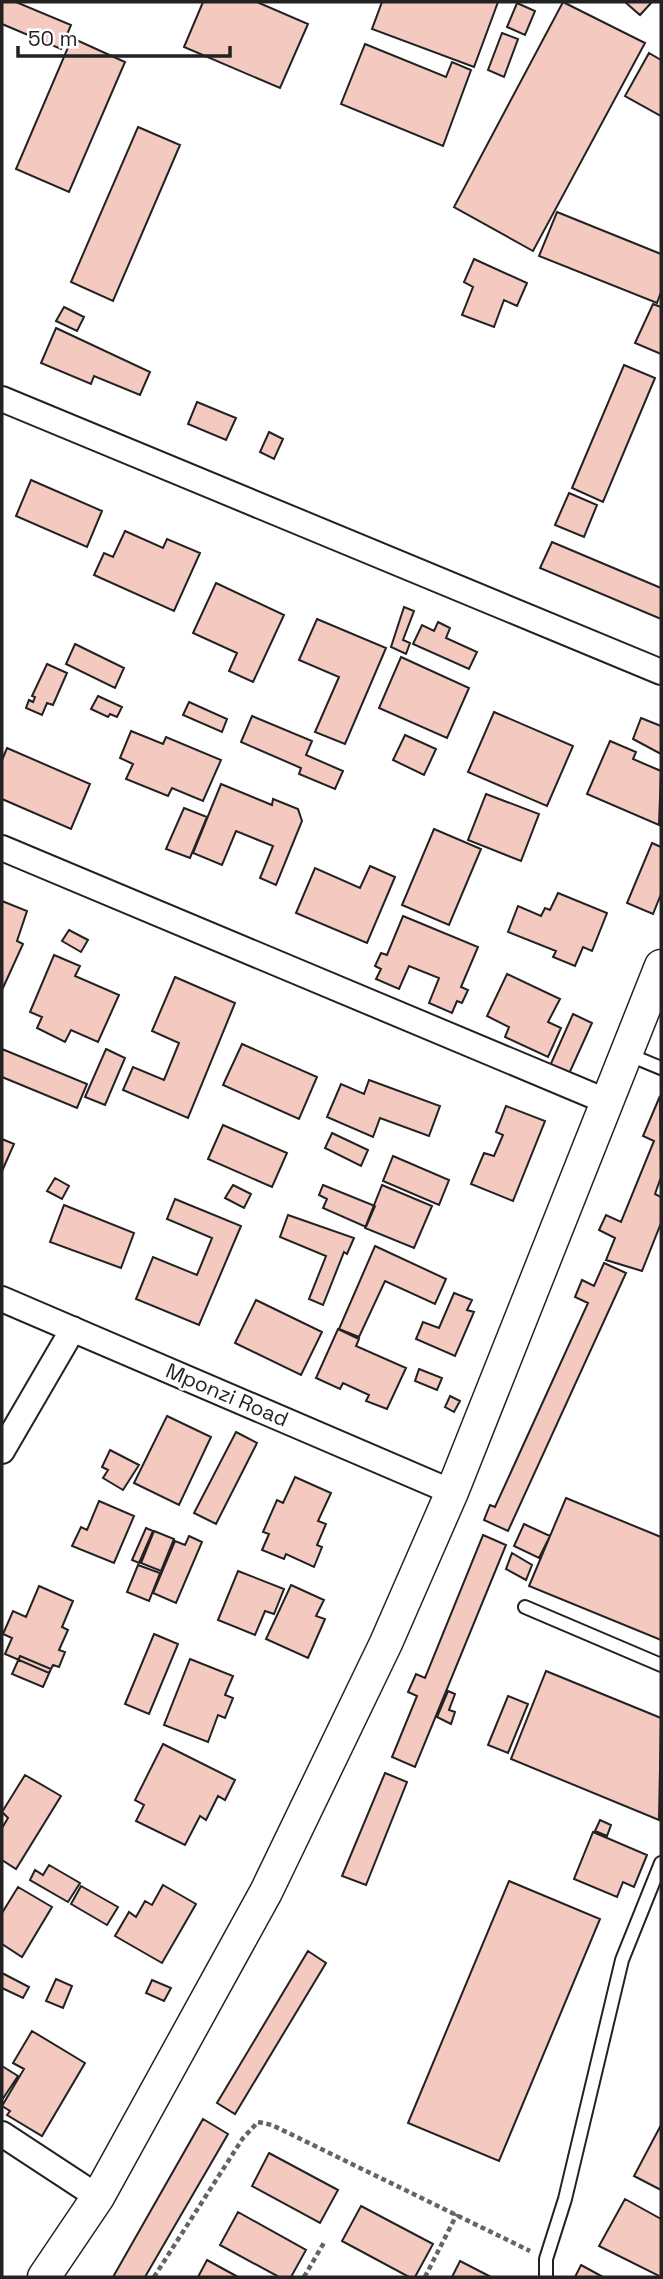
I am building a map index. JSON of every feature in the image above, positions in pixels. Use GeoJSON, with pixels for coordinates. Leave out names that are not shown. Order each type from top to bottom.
{"type":"FeatureCollection","features":[{"type":"Feature","properties":{"kind":"street"},"geometry":{"type":"LineString","coordinates":[[4,406],[661,672]]}},
{"type":"Feature","properties":{"kind":"street"},"geometry":{"type":"LineString","coordinates":[[2,848],[608,1102]]}},
{"type":"Feature","properties":{"kind":"street"},"geometry":{"type":"LineString","coordinates":[[44,2277],[98,2197],[266,1892],[386,1643],[452,1492],[661,966]]}},
{"type":"Feature","properties":{"kind":"street","name":"Mponzi Road"},"geometry":{"type":"LineString","coordinates":[[2,1299],[452,1492]]}},
{"type":"Feature","properties":{"kind":"street"},"geometry":{"type":"LineString","coordinates":[[2,1451],[72,1329]]}},
{"type":"Feature","properties":{"kind":"street"},"geometry":{"type":"LineString","coordinates":[[2,2134],[98,2197]]}},
{"type":"Feature","properties":{"kind":"lane"},"geometry":{"type":"LineString","coordinates":[[627,1054],[661,1068]]}},
{"type":"Feature","properties":{"kind":"lane"},"geometry":{"type":"LineString","coordinates":[[525,1607],[661,1665]]}},
{"type":"Feature","properties":{"kind":"lane"},"geometry":{"type":"LineString","coordinates":[[546,2277],[546,2259],[565,2199],[622,1961],[661,1864]]}},
{"type":"Feature","properties":{"kind":"path"},"geometry":{"type":"LineString","coordinates":[[154,2277],[243,2138],[258,2122],[272,2125],[546,2259]]}},
{"type":"Feature","properties":{"kind":"path"},"geometry":{"type":"LineString","coordinates":[[425,2277],[457,2214]]}},
{"type":"Feature","properties":{"kind":"path"},"geometry":{"type":"LineString","coordinates":[[303,2277],[325,2241]]}},
{"type":"Feature","properties":{"kind":"building"},"geometry":{"type":"Polygon","coordinates":[[[2,2],[16,2],[71,25],[61,49],[2,24],[2,2]]]}},
{"type":"Feature","properties":{"kind":"building"},"geometry":{"type":"Polygon","coordinates":[[[203,2],[257,2],[308,24],[280,88],[184,47],[203,2]]]}},
{"type":"Feature","properties":{"kind":"building"},"geometry":{"type":"Polygon","coordinates":[[[382,2],[498,2],[474,67],[372,29],[382,2]]]}},
{"type":"Feature","properties":{"kind":"building"},"geometry":{"type":"Polygon","coordinates":[[[563,2],[645,43],[533,251],[454,207],[563,2]]]}},
{"type":"Feature","properties":{"kind":"building"},"geometry":{"type":"Polygon","coordinates":[[[625,2],[652,2],[640,15],[625,2]]]}},
{"type":"Feature","properties":{"kind":"building"},"geometry":{"type":"Polygon","coordinates":[[[517,3],[535,11],[525,35],[507,27],[517,3]]]}},
{"type":"Feature","properties":{"kind":"building"},"geometry":{"type":"Polygon","coordinates":[[[502,33],[518,39],[504,77],[488,70],[502,33]]]}},
{"type":"Feature","properties":{"kind":"building"},"geometry":{"type":"Polygon","coordinates":[[[72,38],[125,62],[69,192],[16,169],[72,38]]]}},
{"type":"Feature","properties":{"kind":"building"},"geometry":{"type":"Polygon","coordinates":[[[365,44],[446,77],[452,62],[471,70],[443,146],[341,104],[365,44]]]}},
{"type":"Feature","properties":{"kind":"building"},"geometry":{"type":"Polygon","coordinates":[[[649,53],[661,60],[661,116],[625,96],[649,53]]]}},
{"type":"Feature","properties":{"kind":"building"},"geometry":{"type":"Polygon","coordinates":[[[138,127],[180,145],[113,301],[71,282],[138,127]]]}},
{"type":"Feature","properties":{"kind":"building"},"geometry":{"type":"Polygon","coordinates":[[[557,212],[661,254],[661,292],[657,303],[539,256],[557,212]]]}},
{"type":"Feature","properties":{"kind":"building"},"geometry":{"type":"Polygon","coordinates":[[[474,259],[527,283],[517,306],[504,300],[494,327],[462,315],[473,287],[464,282],[474,259]]]}},
{"type":"Feature","properties":{"kind":"building"},"geometry":{"type":"Polygon","coordinates":[[[653,304],[661,307],[661,354],[635,343],[653,304]]]}},
{"type":"Feature","properties":{"kind":"building"},"geometry":{"type":"Polygon","coordinates":[[[64,307],[84,317],[77,331],[56,321],[64,307]]]}},
{"type":"Feature","properties":{"kind":"building"},"geometry":{"type":"Polygon","coordinates":[[[56,328],[150,372],[140,395],[94,376],[91,384],[41,363],[56,328]]]}},
{"type":"Feature","properties":{"kind":"building"},"geometry":{"type":"Polygon","coordinates":[[[624,365],[655,378],[603,502],[572,488],[624,365]]]}},
{"type":"Feature","properties":{"kind":"building"},"geometry":{"type":"Polygon","coordinates":[[[197,402],[236,418],[226,440],[188,424],[197,402]]]}},
{"type":"Feature","properties":{"kind":"building"},"geometry":{"type":"Polygon","coordinates":[[[269,432],[283,439],[274,459],[260,452],[269,432]]]}},
{"type":"Feature","properties":{"kind":"building"},"geometry":{"type":"Polygon","coordinates":[[[31,480],[102,511],[87,547],[16,516],[31,480]]]}},
{"type":"Feature","properties":{"kind":"building"},"geometry":{"type":"Polygon","coordinates":[[[569,493],[597,505],[584,537],[555,525],[569,493]]]}},
{"type":"Feature","properties":{"kind":"building"},"geometry":{"type":"Polygon","coordinates":[[[125,531],[163,548],[167,539],[200,553],[174,611],[94,575],[104,553],[113,557],[125,531]]]}},
{"type":"Feature","properties":{"kind":"building"},"geometry":{"type":"Polygon","coordinates":[[[552,542],[661,588],[661,619],[540,568],[552,542]]]}},
{"type":"Feature","properties":{"kind":"building"},"geometry":{"type":"Polygon","coordinates":[[[216,583],[284,615],[253,682],[229,671],[237,653],[193,633],[216,583]]]}},
{"type":"Feature","properties":{"kind":"building"},"geometry":{"type":"Polygon","coordinates":[[[404,607],[414,611],[403,640],[410,643],[406,654],[391,647],[404,607]]]}},
{"type":"Feature","properties":{"kind":"building"},"geometry":{"type":"Polygon","coordinates":[[[317,619],[386,648],[345,744],[315,732],[339,677],[299,660],[317,619]]]}},
{"type":"Feature","properties":{"kind":"building"},"geometry":{"type":"Polygon","coordinates":[[[438,622],[450,628],[446,638],[477,652],[469,669],[413,644],[422,625],[434,631],[438,622]]]}},
{"type":"Feature","properties":{"kind":"building"},"geometry":{"type":"Polygon","coordinates":[[[75,644],[124,668],[115,688],[66,664],[75,644]]]}},
{"type":"Feature","properties":{"kind":"building"},"geometry":{"type":"Polygon","coordinates":[[[401,657],[469,688],[447,738],[379,708],[401,657]]]}},
{"type":"Feature","properties":{"kind":"building"},"geometry":{"type":"Polygon","coordinates":[[[47,664],[67,673],[53,705],[47,703],[42,715],[26,708],[29,700],[33,702],[35,697],[32,696],[47,664]]]}},
{"type":"Feature","properties":{"kind":"building"},"geometry":{"type":"Polygon","coordinates":[[[98,696],[122,707],[117,717],[110,714],[108,717],[91,709],[98,696]]]}},
{"type":"Feature","properties":{"kind":"building"},"geometry":{"type":"Polygon","coordinates":[[[189,702],[227,719],[222,732],[183,715],[189,702]]]}},
{"type":"Feature","properties":{"kind":"building"},"geometry":{"type":"Polygon","coordinates":[[[494,712],[573,746],[547,806],[468,772],[494,712]]]}},
{"type":"Feature","properties":{"kind":"building"},"geometry":{"type":"Polygon","coordinates":[[[252,716],[312,741],[306,755],[343,771],[335,789],[299,774],[301,768],[241,742],[252,716]]]}},
{"type":"Feature","properties":{"kind":"building"},"geometry":{"type":"Polygon","coordinates":[[[641,718],[661,726],[661,754],[633,739],[641,718]]]}},
{"type":"Feature","properties":{"kind":"building"},"geometry":{"type":"Polygon","coordinates":[[[131,731],[163,744],[166,737],[221,760],[203,801],[172,788],[168,796],[126,779],[133,764],[120,758],[131,731]]]}},
{"type":"Feature","properties":{"kind":"building"},"geometry":{"type":"Polygon","coordinates":[[[405,735],[436,749],[424,775],[393,760],[405,735]]]}},
{"type":"Feature","properties":{"kind":"building"},"geometry":{"type":"Polygon","coordinates":[[[610,741],[636,752],[633,759],[661,771],[659,825],[587,794],[610,741]]]}},
{"type":"Feature","properties":{"kind":"building"},"geometry":{"type":"Polygon","coordinates":[[[7,748],[90,784],[71,829],[2,799],[2,760],[7,748]]]}},
{"type":"Feature","properties":{"kind":"building"},"geometry":{"type":"Polygon","coordinates":[[[221,784],[272,805],[273,799],[298,809],[302,821],[276,885],[260,878],[273,846],[236,831],[222,865],[193,853],[221,784]]]}},
{"type":"Feature","properties":{"kind":"building"},"geometry":{"type":"Polygon","coordinates":[[[486,794],[539,814],[521,861],[468,840],[486,794]]]}},
{"type":"Feature","properties":{"kind":"building"},"geometry":{"type":"Polygon","coordinates":[[[184,808],[207,817],[190,858],[166,849],[184,808]]]}},
{"type":"Feature","properties":{"kind":"building"},"geometry":{"type":"Polygon","coordinates":[[[434,829],[481,849],[449,925],[402,905],[434,829]]]}},
{"type":"Feature","properties":{"kind":"building"},"geometry":{"type":"Polygon","coordinates":[[[652,843],[661,847],[661,894],[653,914],[627,903],[652,843]]]}},
{"type":"Feature","properties":{"kind":"building"},"geometry":{"type":"Polygon","coordinates":[[[370,866],[395,877],[367,943],[296,913],[315,868],[360,888],[370,866]]]}},
{"type":"Feature","properties":{"kind":"building"},"geometry":{"type":"Polygon","coordinates":[[[558,893],[607,913],[592,951],[583,947],[575,966],[553,957],[556,951],[508,932],[518,906],[541,916],[545,908],[550,910],[558,893]]]}},
{"type":"Feature","properties":{"kind":"building"},"geometry":{"type":"Polygon","coordinates":[[[2,901],[27,911],[17,941],[23,944],[2,990],[2,901]]]}},
{"type":"Feature","properties":{"kind":"building"},"geometry":{"type":"Polygon","coordinates":[[[403,916],[478,947],[461,987],[468,990],[462,1003],[457,1001],[452,1013],[429,1003],[439,978],[409,966],[399,989],[376,979],[381,969],[375,966],[381,953],[387,955],[403,916]]]}},
{"type":"Feature","properties":{"kind":"building"},"geometry":{"type":"Polygon","coordinates":[[[69,930],[88,940],[81,952],[62,941],[69,930]]]}},
{"type":"Feature","properties":{"kind":"building"},"geometry":{"type":"Polygon","coordinates":[[[54,955],[80,966],[75,976],[119,995],[98,1042],[71,1030],[65,1042],[37,1028],[42,1017],[30,1012],[54,955]]]}},
{"type":"Feature","properties":{"kind":"building"},"geometry":{"type":"Polygon","coordinates":[[[507,974],[560,999],[548,1022],[561,1028],[548,1057],[505,1037],[509,1027],[487,1016],[507,974]]]}},
{"type":"Feature","properties":{"kind":"building"},"geometry":{"type":"Polygon","coordinates":[[[175,977],[235,1003],[188,1118],[123,1090],[133,1067],[164,1080],[179,1043],[152,1031],[175,977]]]}},
{"type":"Feature","properties":{"kind":"building"},"geometry":{"type":"Polygon","coordinates":[[[573,1014],[592,1023],[568,1076],[549,1068],[573,1014]]]}},
{"type":"Feature","properties":{"kind":"building"},"geometry":{"type":"Polygon","coordinates":[[[242,1044],[317,1077],[299,1119],[223,1085],[242,1044]]]}},
{"type":"Feature","properties":{"kind":"building"},"geometry":{"type":"Polygon","coordinates":[[[2,1049],[87,1084],[77,1108],[2,1077],[2,1049]]]}},
{"type":"Feature","properties":{"kind":"building"},"geometry":{"type":"Polygon","coordinates":[[[106,1049],[125,1058],[105,1105],[85,1097],[106,1049]]]}},
{"type":"Feature","properties":{"kind":"building"},"geometry":{"type":"Polygon","coordinates":[[[369,1080],[440,1106],[429,1136],[380,1118],[373,1137],[327,1117],[341,1084],[364,1094],[369,1080]]]}},
{"type":"Feature","properties":{"kind":"building"},"geometry":{"type":"Polygon","coordinates":[[[660,1096],[661,1177],[655,1194],[661,1197],[661,1223],[642,1271],[606,1260],[615,1238],[599,1230],[606,1215],[621,1222],[654,1141],[643,1136],[660,1096]]]}},
{"type":"Feature","properties":{"kind":"building"},"geometry":{"type":"Polygon","coordinates":[[[506,1106],[545,1121],[513,1201],[471,1184],[484,1153],[494,1156],[503,1135],[496,1132],[506,1106]]]}},
{"type":"Feature","properties":{"kind":"building"},"geometry":{"type":"Polygon","coordinates":[[[223,1125],[287,1153],[272,1187],[208,1159],[223,1125]]]}},
{"type":"Feature","properties":{"kind":"building"},"geometry":{"type":"Polygon","coordinates":[[[332,1133],[368,1150],[361,1166],[325,1148],[332,1133]]]}},
{"type":"Feature","properties":{"kind":"building"},"geometry":{"type":"Polygon","coordinates":[[[2,1139],[14,1144],[2,1171],[2,1139]]]}},
{"type":"Feature","properties":{"kind":"building"},"geometry":{"type":"Polygon","coordinates":[[[393,1156],[449,1180],[439,1205],[383,1181],[393,1156]]]}},
{"type":"Feature","properties":{"kind":"building"},"geometry":{"type":"Polygon","coordinates":[[[55,1178],[69,1186],[62,1199],[47,1191],[55,1178]]]}},
{"type":"Feature","properties":{"kind":"building"},"geometry":{"type":"Polygon","coordinates":[[[233,1185],[251,1194],[244,1208],[225,1198],[233,1185]]]}},
{"type":"Feature","properties":{"kind":"building"},"geometry":{"type":"Polygon","coordinates":[[[323,1185],[375,1206],[366,1227],[323,1208],[327,1199],[319,1195],[323,1185]]]}},
{"type":"Feature","properties":{"kind":"building"},"geometry":{"type":"Polygon","coordinates":[[[382,1185],[432,1206],[414,1248],[365,1228],[382,1185]]]}},
{"type":"Feature","properties":{"kind":"building"},"geometry":{"type":"Polygon","coordinates":[[[175,1199],[241,1226],[199,1325],[136,1299],[153,1257],[197,1275],[212,1238],[167,1219],[175,1199]]]}},
{"type":"Feature","properties":{"kind":"building"},"geometry":{"type":"Polygon","coordinates":[[[64,1205],[134,1233],[121,1268],[50,1242],[64,1205]]]}},
{"type":"Feature","properties":{"kind":"building"},"geometry":{"type":"Polygon","coordinates":[[[288,1215],[354,1238],[347,1254],[344,1252],[323,1305],[309,1299],[326,1256],[280,1237],[288,1215]]]}},
{"type":"Feature","properties":{"kind":"building"},"geometry":{"type":"Polygon","coordinates":[[[375,1246],[446,1279],[435,1304],[385,1281],[359,1337],[339,1329],[375,1246]]]}},
{"type":"Feature","properties":{"kind":"building"},"geometry":{"type":"Polygon","coordinates":[[[604,1263],[626,1273],[508,1531],[484,1520],[490,1505],[495,1507],[588,1303],[575,1297],[582,1280],[594,1286],[604,1263]]]}},
{"type":"Feature","properties":{"kind":"building"},"geometry":{"type":"Polygon","coordinates":[[[454,1293],[472,1300],[467,1310],[474,1312],[455,1356],[416,1339],[423,1322],[439,1328],[454,1293]]]}},
{"type":"Feature","properties":{"kind":"building"},"geometry":{"type":"Polygon","coordinates":[[[256,1300],[322,1332],[301,1375],[235,1343],[256,1300]]]}},
{"type":"Feature","properties":{"kind":"building"},"geometry":{"type":"Polygon","coordinates":[[[338,1329],[359,1339],[356,1346],[406,1368],[387,1409],[366,1401],[369,1395],[343,1383],[340,1389],[316,1378],[338,1329]]]}},
{"type":"Feature","properties":{"kind":"building"},"geometry":{"type":"Polygon","coordinates":[[[419,1369],[442,1378],[437,1390],[415,1381],[419,1369]]]}},
{"type":"Feature","properties":{"kind":"building"},"geometry":{"type":"Polygon","coordinates":[[[450,1396],[460,1401],[454,1412],[445,1407],[450,1396]]]}},
{"type":"Feature","properties":{"kind":"building"},"geometry":{"type":"Polygon","coordinates":[[[167,1416],[211,1437],[179,1505],[134,1483],[167,1416]]]}},
{"type":"Feature","properties":{"kind":"building"},"geometry":{"type":"Polygon","coordinates":[[[236,1432],[257,1443],[216,1524],[194,1513],[236,1432]]]}},
{"type":"Feature","properties":{"kind":"building"},"geometry":{"type":"Polygon","coordinates":[[[110,1450],[139,1465],[123,1490],[103,1478],[108,1470],[102,1467],[110,1450]]]}},
{"type":"Feature","properties":{"kind":"building"},"geometry":{"type":"Polygon","coordinates":[[[295,1477],[331,1493],[318,1521],[326,1524],[317,1545],[322,1547],[314,1567],[286,1554],[284,1559],[262,1550],[269,1534],[263,1532],[277,1500],[283,1503],[295,1477]]]}},
{"type":"Feature","properties":{"kind":"building"},"geometry":{"type":"Polygon","coordinates":[[[566,1498],[661,1537],[661,1640],[529,1586],[566,1498]]]}},
{"type":"Feature","properties":{"kind":"building"},"geometry":{"type":"Polygon","coordinates":[[[99,1501],[134,1516],[114,1563],[72,1546],[81,1527],[87,1530],[99,1501]]]}},
{"type":"Feature","properties":{"kind":"building"},"geometry":{"type":"Polygon","coordinates":[[[524,1524],[550,1536],[539,1558],[514,1546],[524,1524]]]}},
{"type":"Feature","properties":{"kind":"building"},"geometry":{"type":"Polygon","coordinates":[[[146,1528],[153,1531],[139,1563],[132,1560],[146,1528]]]}},
{"type":"Feature","properties":{"kind":"building"},"geometry":{"type":"Polygon","coordinates":[[[154,1531],[174,1539],[161,1571],[141,1563],[154,1531]]]}},
{"type":"Feature","properties":{"kind":"building"},"geometry":{"type":"Polygon","coordinates":[[[483,1535],[506,1545],[415,1767],[392,1757],[417,1696],[408,1692],[416,1674],[425,1678],[483,1535]]]}},
{"type":"Feature","properties":{"kind":"building"},"geometry":{"type":"Polygon","coordinates":[[[189,1536],[202,1542],[176,1603],[153,1593],[175,1541],[185,1545],[189,1536]]]}},
{"type":"Feature","properties":{"kind":"building"},"geometry":{"type":"Polygon","coordinates":[[[512,1553],[532,1565],[526,1580],[506,1569],[512,1553]]]}},
{"type":"Feature","properties":{"kind":"building"},"geometry":{"type":"Polygon","coordinates":[[[138,1565],[160,1573],[149,1601],[127,1592],[138,1565]]]}},
{"type":"Feature","properties":{"kind":"building"},"geometry":{"type":"Polygon","coordinates":[[[238,1571],[284,1589],[274,1614],[265,1611],[255,1635],[218,1620],[238,1571]]]}},
{"type":"Feature","properties":{"kind":"building"},"geometry":{"type":"Polygon","coordinates":[[[291,1585],[324,1600],[316,1616],[325,1619],[308,1658],[266,1639],[291,1585]]]}},
{"type":"Feature","properties":{"kind":"building"},"geometry":{"type":"Polygon","coordinates":[[[39,1586],[73,1601],[62,1627],[68,1630],[59,1650],[65,1652],[59,1667],[53,1665],[49,1673],[5,1654],[12,1638],[3,1634],[13,1611],[26,1617],[39,1586]]]}},
{"type":"Feature","properties":{"kind":"building"},"geometry":{"type":"Polygon","coordinates":[[[154,1634],[178,1644],[149,1714],[125,1704],[154,1634]]]}},
{"type":"Feature","properties":{"kind":"building"},"geometry":{"type":"Polygon","coordinates":[[[20,1656],[51,1669],[43,1687],[12,1674],[20,1656]]]}},
{"type":"Feature","properties":{"kind":"building"},"geometry":{"type":"Polygon","coordinates":[[[190,1659],[233,1676],[225,1695],[233,1698],[225,1718],[218,1715],[208,1742],[164,1725],[190,1659]]]}},
{"type":"Feature","properties":{"kind":"building"},"geometry":{"type":"Polygon","coordinates":[[[546,1671],[661,1718],[659,1820],[511,1759],[546,1671]]]}},
{"type":"Feature","properties":{"kind":"building"},"geometry":{"type":"Polygon","coordinates":[[[448,1691],[455,1694],[449,1710],[455,1712],[451,1724],[437,1717],[448,1691]]]}},
{"type":"Feature","properties":{"kind":"building"},"geometry":{"type":"Polygon","coordinates":[[[508,1696],[528,1704],[508,1753],[488,1745],[508,1696]]]}},
{"type":"Feature","properties":{"kind":"building"},"geometry":{"type":"Polygon","coordinates":[[[163,1744],[235,1780],[225,1800],[218,1796],[206,1820],[200,1816],[185,1845],[136,1821],[144,1805],[135,1800],[163,1744]]]}},
{"type":"Feature","properties":{"kind":"building"},"geometry":{"type":"Polygon","coordinates":[[[385,1773],[407,1782],[366,1885],[342,1876],[385,1773]]]}},
{"type":"Feature","properties":{"kind":"building"},"geometry":{"type":"Polygon","coordinates":[[[25,1775],[61,1796],[16,1869],[2,1860],[2,1828],[8,1818],[2,1812],[25,1775]]]}},
{"type":"Feature","properties":{"kind":"building"},"geometry":{"type":"Polygon","coordinates":[[[600,1820],[611,1825],[607,1836],[595,1831],[600,1820]]]}},
{"type":"Feature","properties":{"kind":"building"},"geometry":{"type":"Polygon","coordinates":[[[593,1832],[647,1855],[634,1887],[623,1882],[617,1897],[574,1879],[593,1832]]]}},
{"type":"Feature","properties":{"kind":"building"},"geometry":{"type":"Polygon","coordinates":[[[49,1865],[80,1883],[68,1902],[30,1880],[35,1870],[43,1875],[49,1865]]]}},
{"type":"Feature","properties":{"kind":"building"},"geometry":{"type":"Polygon","coordinates":[[[509,1881],[600,1919],[499,2161],[408,2123],[509,1881]]]}},
{"type":"Feature","properties":{"kind":"building"},"geometry":{"type":"Polygon","coordinates":[[[163,1885],[196,1904],[162,1963],[115,1936],[129,1912],[136,1917],[145,1901],[152,1905],[163,1885]]]}},
{"type":"Feature","properties":{"kind":"building"},"geometry":{"type":"Polygon","coordinates":[[[81,1886],[118,1907],[107,1925],[71,1904],[81,1886]]]}},
{"type":"Feature","properties":{"kind":"building"},"geometry":{"type":"Polygon","coordinates":[[[18,1887],[52,1907],[22,1957],[2,1944],[2,1913],[18,1887]]]}},
{"type":"Feature","properties":{"kind":"building"},"geometry":{"type":"Polygon","coordinates":[[[308,1951],[326,1963],[235,2114],[217,2103],[308,1951]]]}},
{"type":"Feature","properties":{"kind":"building"},"geometry":{"type":"Polygon","coordinates":[[[2,1973],[29,1987],[23,1998],[2,1988],[2,1973]]]}},
{"type":"Feature","properties":{"kind":"building"},"geometry":{"type":"Polygon","coordinates":[[[56,1979],[72,1986],[63,2008],[46,2001],[56,1979]]]}},
{"type":"Feature","properties":{"kind":"building"},"geometry":{"type":"Polygon","coordinates":[[[152,1980],[171,1988],[164,2001],[146,1993],[152,1980]]]}},
{"type":"Feature","properties":{"kind":"building"},"geometry":{"type":"Polygon","coordinates":[[[32,2031],[85,2063],[42,2136],[7,2115],[10,2111],[2,2106],[24,2069],[13,2063],[32,2031]]]}},
{"type":"Feature","properties":{"kind":"building"},"geometry":{"type":"Polygon","coordinates":[[[2,2066],[18,2076],[2,2100],[2,2066]]]}},
{"type":"Feature","properties":{"kind":"building"},"geometry":{"type":"Polygon","coordinates":[[[203,2119],[228,2134],[145,2277],[113,2277],[203,2119]]]}},
{"type":"Feature","properties":{"kind":"building"},"geometry":{"type":"Polygon","coordinates":[[[661,2125],[661,2190],[634,2176],[661,2125]]]}},
{"type":"Feature","properties":{"kind":"building"},"geometry":{"type":"Polygon","coordinates":[[[269,2153],[338,2190],[320,2223],[252,2186],[269,2153]]]}},
{"type":"Feature","properties":{"kind":"building"},"geometry":{"type":"Polygon","coordinates":[[[625,2199],[661,2219],[661,2277],[599,2246],[625,2199]]]}},
{"type":"Feature","properties":{"kind":"building"},"geometry":{"type":"Polygon","coordinates":[[[361,2206],[433,2244],[415,2277],[409,2277],[342,2241],[361,2206]]]}},
{"type":"Feature","properties":{"kind":"building"},"geometry":{"type":"Polygon","coordinates":[[[238,2212],[306,2250],[291,2277],[279,2277],[220,2245],[238,2212]]]}},
{"type":"Feature","properties":{"kind":"building"},"geometry":{"type":"Polygon","coordinates":[[[207,2260],[238,2277],[198,2277],[207,2260]]]}},
{"type":"Feature","properties":{"kind":"building"},"geometry":{"type":"Polygon","coordinates":[[[460,2261],[491,2277],[452,2277],[460,2261]]]}},
{"type":"Feature","properties":{"kind":"building"},"geometry":{"type":"Polygon","coordinates":[[[581,2265],[603,2277],[575,2277],[581,2265]]]}}]}
